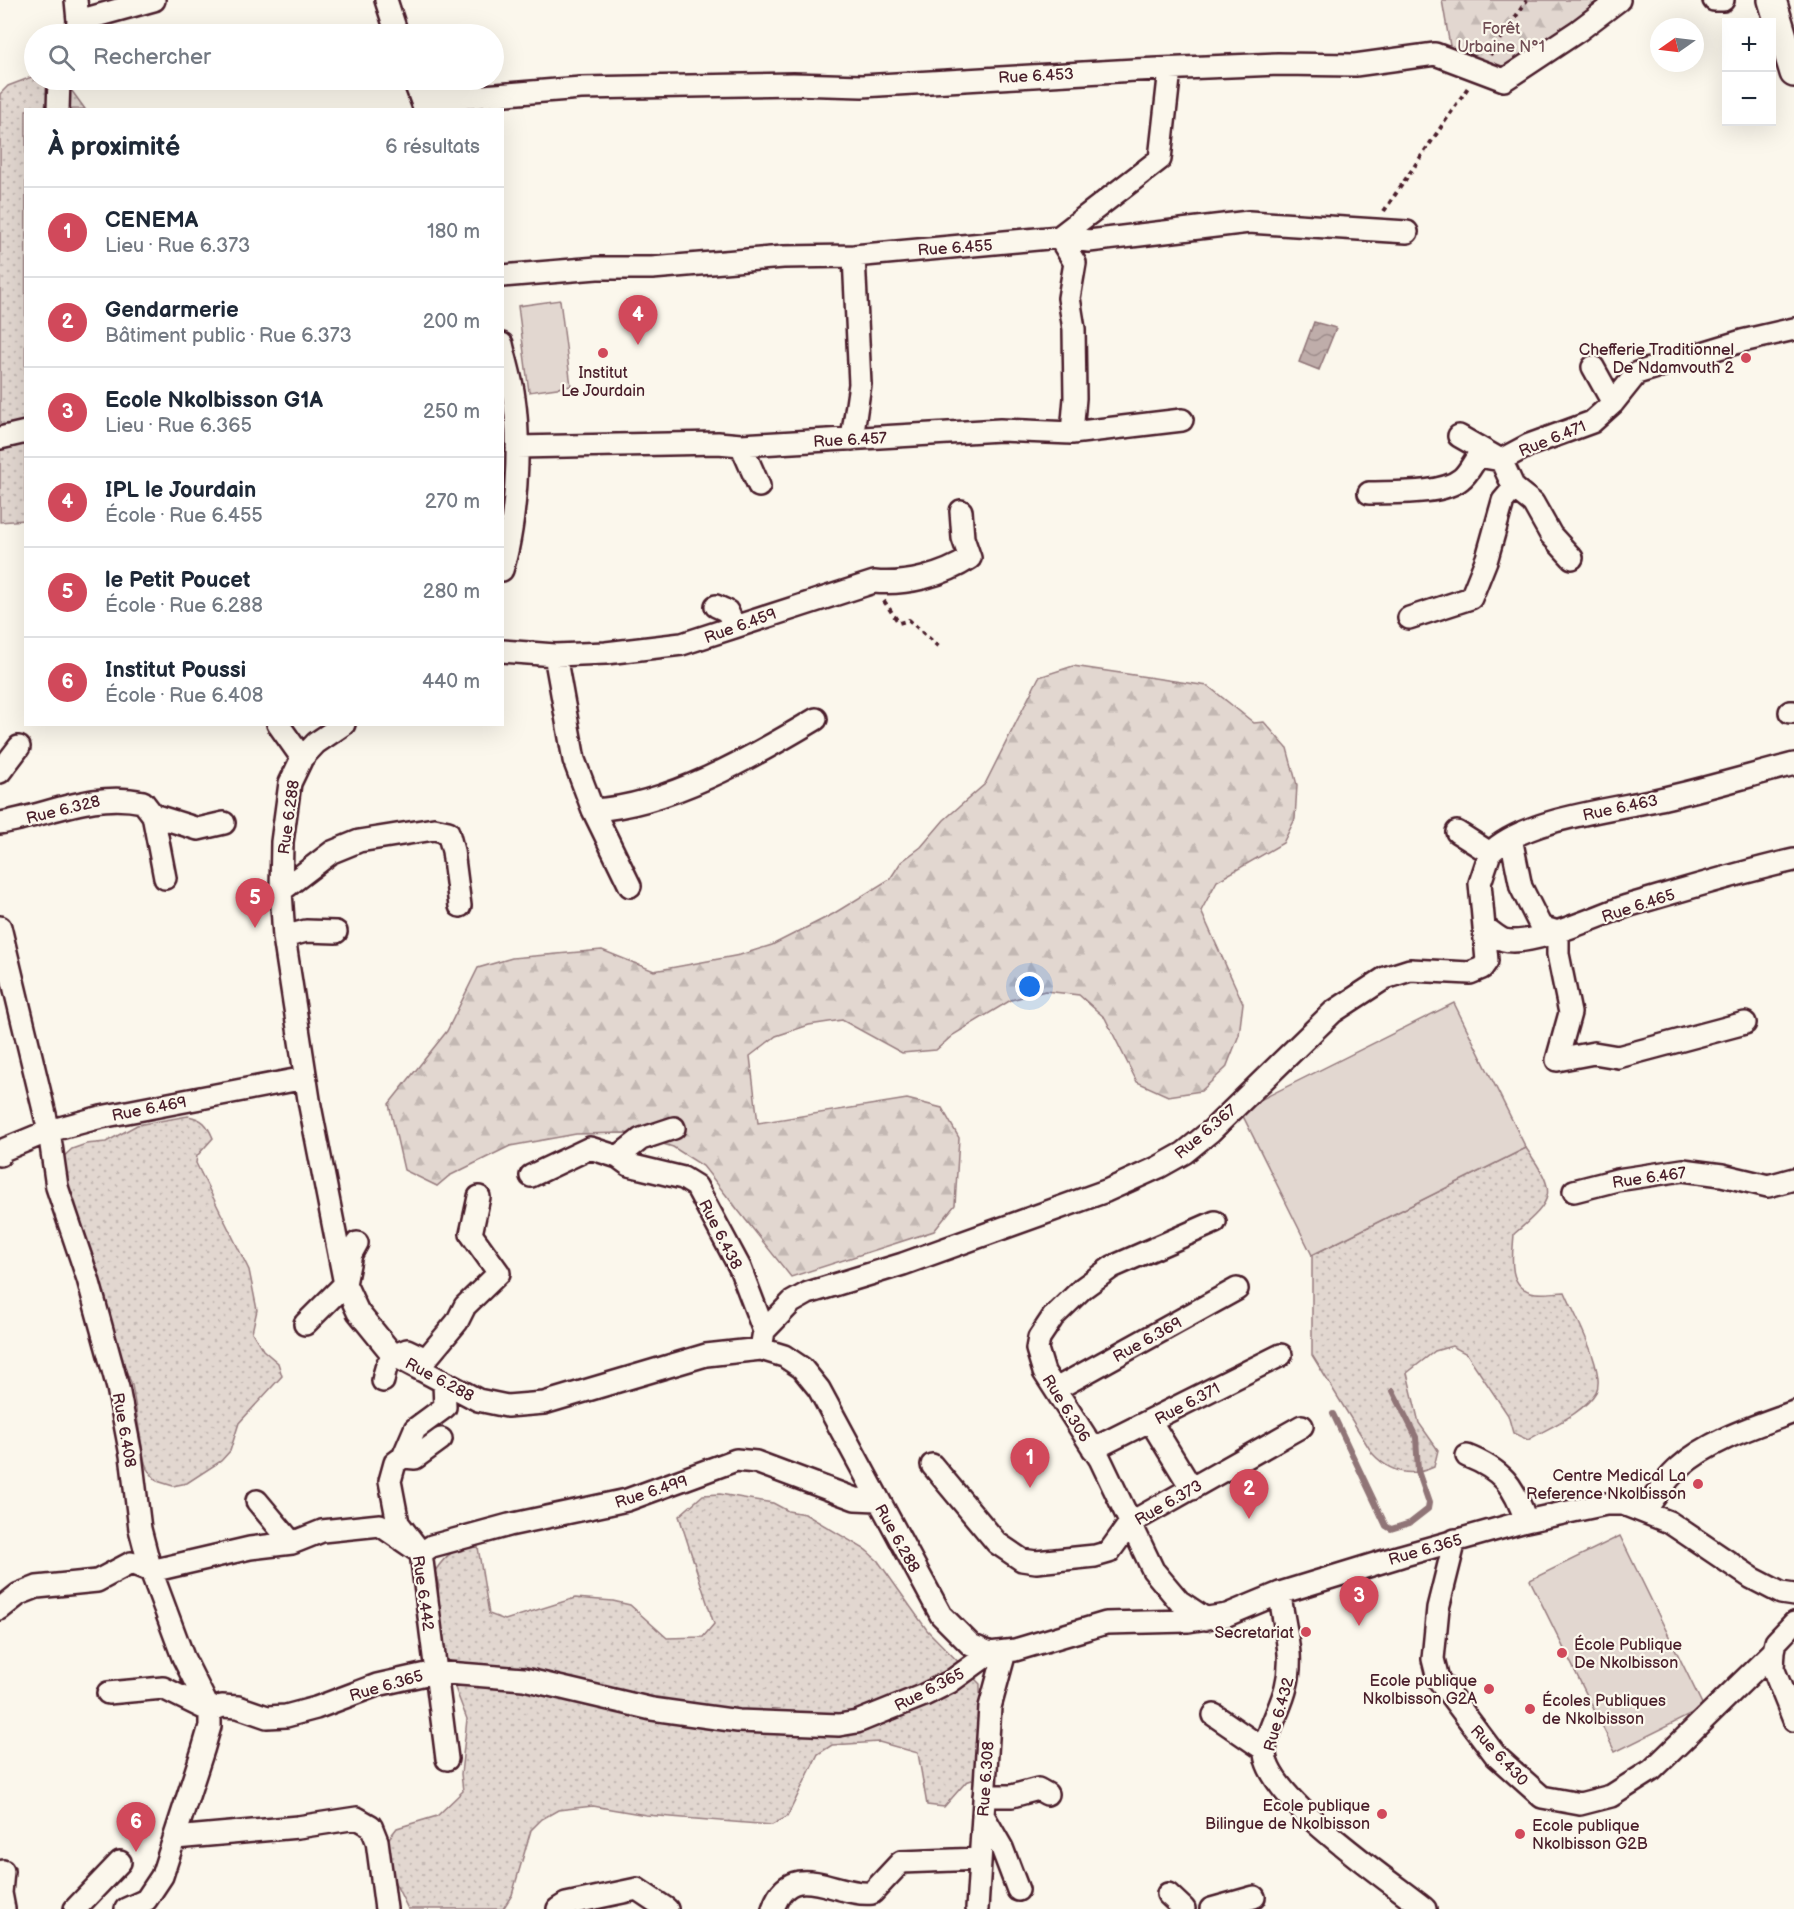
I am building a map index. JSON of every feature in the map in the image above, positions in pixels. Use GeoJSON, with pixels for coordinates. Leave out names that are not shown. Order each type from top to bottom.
{"type":"FeatureCollection","features":[{"type":"Feature","properties":{"kind":"main road"},"geometry":{"type":"LineString","coordinates":[[1772,0],[1794,73]]}},
{"type":"Feature","properties":{"kind":"street"},"geometry":{"type":"LineString","coordinates":[[76,0],[77,24]]}},
{"type":"Feature","properties":{"kind":"street"},"geometry":{"type":"LineString","coordinates":[[88,24],[154,0]]}},
{"type":"Feature","properties":{"kind":"street"},"geometry":{"type":"LineString","coordinates":[[386,0],[394,24]]}},
{"type":"Feature","properties":{"kind":"street","name":"Rue 6.453"},"geometry":{"type":"LineString","coordinates":[[423,106],[581,88],[862,86],[1278,64],[1355,65],[1422,58],[1435,54],[1504,80],[1578,32],[1619,0]]}},
{"type":"Feature","properties":{"kind":"street"},"geometry":{"type":"LineString","coordinates":[[1714,0],[1723,0]]}},
{"type":"Feature","properties":{"kind":"street"},"geometry":{"type":"LineString","coordinates":[[1072,433],[1075,398],[1074,329],[1069,298],[1075,263],[1059,237],[1160,159],[1170,69]]}},
{"type":"Feature","properties":{"kind":"street"},"geometry":{"type":"LineString","coordinates":[[58,108],[59,90]]}},
{"type":"Feature","properties":{"kind":"street"},"geometry":{"type":"LineString","coordinates":[[417,90],[423,106]]}},
{"type":"Feature","properties":{"kind":"street","name":"Rue 6.455"},"geometry":{"type":"LineString","coordinates":[[504,276],[597,268],[652,268],[783,257],[854,256],[1059,237],[1089,241],[1249,222],[1407,232]]}},
{"type":"Feature","properties":{"kind":"street"},"geometry":{"type":"LineString","coordinates":[[852,439],[860,384],[854,256]]}},
{"type":"Feature","properties":{"kind":"street","name":"Rue 6.471"},"geometry":{"type":"LineString","coordinates":[[1369,493],[1427,491],[1461,480],[1478,456],[1501,460],[1530,445],[1592,422],[1613,403],[1637,373],[1742,341],[1794,329]]}},
{"type":"Feature","properties":{"kind":"street"},"geometry":{"type":"LineString","coordinates":[[504,363],[517,447],[514,500],[504,558]]}},
{"type":"Feature","properties":{"kind":"street"},"geometry":{"type":"LineString","coordinates":[[1593,367],[1613,403]]}},
{"type":"Feature","properties":{"kind":"street","name":"Rue 6.457"},"geometry":{"type":"LineString","coordinates":[[517,447],[718,443],[741,446],[1000,430],[1072,433],[1182,420]]}},
{"type":"Feature","properties":{"kind":"street"},"geometry":{"type":"LineString","coordinates":[[0,438],[24,432]]}},
{"type":"Feature","properties":{"kind":"street"},"geometry":{"type":"LineString","coordinates":[[1459,436],[1501,460],[1514,488],[1533,503],[1551,535],[1572,558]]}},
{"type":"Feature","properties":{"kind":"street"},"geometry":{"type":"LineString","coordinates":[[741,446],[759,486]]}},
{"type":"Feature","properties":{"kind":"street"},"geometry":{"type":"LineString","coordinates":[[1409,618],[1471,598],[1503,501],[1514,488]]}},
{"type":"Feature","properties":{"kind":"street","name":"Rue 6.459"},"geometry":{"type":"LineString","coordinates":[[504,651],[555,655],[606,653],[682,644],[734,625],[874,582],[892,583],[911,580],[959,566],[970,558],[963,538],[961,511]]}},
{"type":"Feature","properties":{"kind":"street"},"geometry":{"type":"LineString","coordinates":[[716,606],[727,611],[734,625]]}},
{"type":"Feature","properties":{"kind":"street"},"geometry":{"type":"LineString","coordinates":[[555,655],[574,760],[593,810],[630,886]]}},
{"type":"Feature","properties":{"kind":"street"},"geometry":{"type":"LineString","coordinates":[[593,810],[623,808],[679,788],[754,756],[816,719]]}},
{"type":"Feature","properties":{"kind":"street"},"geometry":{"type":"LineString","coordinates":[[279,726],[302,758]]}},
{"type":"Feature","properties":{"kind":"street","name":"Rue 6.288"},"geometry":{"type":"LineString","coordinates":[[340,726],[328,732],[302,758],[290,783],[282,842],[282,891],[284,937],[304,1078],[345,1284],[358,1312],[393,1354],[478,1400],[507,1406],[544,1403],[762,1340],[802,1368],[819,1389],[941,1616],[971,1645],[998,1652]]}},
{"type":"Feature","properties":{"kind":"street"},"geometry":{"type":"LineString","coordinates":[[0,772],[19,747]]}},
{"type":"Feature","properties":{"kind":"street","name":"Rue 6.463"},"geometry":{"type":"LineString","coordinates":[[1490,854],[1511,838],[1577,816],[1667,798],[1794,764]]}},
{"type":"Feature","properties":{"kind":"street","name":"Rue 6.328"},"geometry":{"type":"LineString","coordinates":[[0,823],[30,818],[92,799],[114,798],[143,802],[153,815],[198,829],[224,823]]}},
{"type":"Feature","properties":{"kind":"street"},"geometry":{"type":"LineString","coordinates":[[153,815],[165,878]]}},
{"type":"Feature","properties":{"kind":"street"},"geometry":{"type":"LineString","coordinates":[[282,891],[332,852],[359,841],[434,829],[448,832],[453,851],[460,906]]}},
{"type":"Feature","properties":{"kind":"street"},"geometry":{"type":"LineString","coordinates":[[1457,832],[1490,854]]}},
{"type":"Feature","properties":{"kind":"street"},"geometry":{"type":"LineString","coordinates":[[1511,838],[1521,887],[1541,927],[1558,932],[1557,954],[1570,1014],[1557,1060],[1594,1053],[1618,1057],[1745,1023]]}},
{"type":"Feature","properties":{"kind":"street","name":"Rue 6.367"},"geometry":{"type":"LineString","coordinates":[[762,1340],[792,1302],[807,1293],[903,1264],[1106,1191],[1184,1153],[1210,1131],[1333,1012],[1385,978],[1410,970],[1470,974],[1482,968],[1488,961],[1480,883],[1490,854]]}},
{"type":"Feature","properties":{"kind":"street","name":"Rue 6.465"},"geometry":{"type":"LineString","coordinates":[[1485,928],[1505,940],[1558,932],[1624,908],[1714,880],[1794,860]]}},
{"type":"Feature","properties":{"kind":"street","name":"Rue 6.408"},"geometry":{"type":"LineString","coordinates":[[0,927],[49,1131],[57,1186],[88,1279],[118,1388],[131,1455],[140,1529],[151,1571],[183,1657],[210,1711]]}},
{"type":"Feature","properties":{"kind":"street"},"geometry":{"type":"LineString","coordinates":[[284,937],[306,931],[336,932]]}},
{"type":"Feature","properties":{"kind":"street","name":"Rue 6.469"},"geometry":{"type":"LineString","coordinates":[[1,1152],[49,1131],[100,1117],[304,1078]]}},
{"type":"Feature","properties":{"kind":"street"},"geometry":{"type":"LineString","coordinates":[[618,1157],[641,1139],[674,1128]]}},
{"type":"Feature","properties":{"kind":"street","name":"Rue 6.438"},"geometry":{"type":"LineString","coordinates":[[531,1176],[590,1148],[618,1157],[629,1165],[683,1178],[696,1186],[729,1245],[762,1340]]}},
{"type":"Feature","properties":{"kind":"street","name":"Rue 6.467"},"geometry":{"type":"LineString","coordinates":[[1574,1191],[1617,1180],[1683,1170],[1722,1174],[1768,1186],[1794,1179]]}},
{"type":"Feature","properties":{"kind":"street"},"geometry":{"type":"LineString","coordinates":[[383,1381],[386,1362],[393,1354],[407,1350],[426,1359],[457,1322],[465,1306],[499,1273],[471,1234],[479,1197]]}},
{"type":"Feature","properties":{"kind":"street","name":"Rue 6.306"},"geometry":{"type":"LineString","coordinates":[[1206,1619],[1179,1601],[1153,1570],[1093,1449],[1044,1372],[1037,1348],[1039,1338],[1053,1317],[1083,1288],[1112,1268],[1215,1222]]}},
{"type":"Feature","properties":{"kind":"street"},"geometry":{"type":"LineString","coordinates":[[305,1324],[345,1284],[351,1254],[357,1243]]}},
{"type":"Feature","properties":{"kind":"street","name":"Rue 6.369"},"geometry":{"type":"LineString","coordinates":[[1056,1389],[1237,1289]]}},
{"type":"Feature","properties":{"kind":"street","name":"Rue 6.371"},"geometry":{"type":"LineString","coordinates":[[1093,1449],[1281,1355]]}},
{"type":"Feature","properties":{"kind":"street","name":"Rue 6.442"},"geometry":{"type":"LineString","coordinates":[[444,1383],[445,1407],[415,1429],[404,1457],[395,1463],[390,1481],[398,1523],[421,1553],[447,1759]]}},
{"type":"Feature","properties":{"kind":"street"},"geometry":{"type":"LineString","coordinates":[[1645,1511],[1662,1485],[1681,1466],[1701,1452],[1794,1412]]}},
{"type":"Feature","properties":{"kind":"street"},"geometry":{"type":"LineString","coordinates":[[1151,1422],[1192,1489]]}},
{"type":"Feature","properties":{"kind":"street","name":"Rue 6.373"},"geometry":{"type":"LineString","coordinates":[[932,1465],[997,1543],[1022,1560],[1036,1562],[1109,1552],[1130,1523],[1302,1426]]}},
{"type":"Feature","properties":{"kind":"street"},"geometry":{"type":"LineString","coordinates":[[404,1457],[415,1458],[441,1439]]}},
{"type":"Feature","properties":{"kind":"street"},"geometry":{"type":"LineString","coordinates":[[1467,1456],[1491,1466],[1519,1500],[1526,1521]]}},
{"type":"Feature","properties":{"kind":"street","name":"Rue 6.499"},"geometry":{"type":"LineString","coordinates":[[421,1553],[432,1546],[509,1525],[627,1500],[667,1488],[736,1460],[756,1462],[855,1499],[877,1500]]}},
{"type":"Feature","properties":{"kind":"street"},"geometry":{"type":"LineString","coordinates":[[257,1501],[292,1543]]}},
{"type":"Feature","properties":{"kind":"street","name":"Rue 6.365"},"geometry":{"type":"LineString","coordinates":[[210,1711],[222,1706],[238,1707],[267,1717],[286,1716],[316,1708],[377,1684],[435,1672],[524,1679],[652,1709],[738,1721],[823,1727],[857,1722],[924,1695],[950,1682],[998,1652],[1106,1623],[1206,1619],[1227,1615],[1280,1593],[1455,1540],[1526,1521],[1606,1504],[1623,1504],[1669,1522],[1752,1578],[1781,1593],[1794,1595]]}},
{"type":"Feature","properties":{"kind":"street"},"geometry":{"type":"LineString","coordinates":[[0,1609],[19,1594],[37,1587],[97,1581],[131,1563],[151,1571],[250,1548],[292,1543],[321,1531],[380,1525],[421,1553]]}},
{"type":"Feature","properties":{"kind":"street","name":"Rue 6.430"},"geometry":{"type":"LineString","coordinates":[[1455,1540],[1438,1608],[1433,1659],[1438,1679],[1496,1756],[1542,1797],[1580,1804],[1611,1796],[1644,1775],[1774,1651],[1776,1642],[1794,1623]]}},
{"type":"Feature","properties":{"kind":"street","name":"Rue 6.432"},"geometry":{"type":"LineString","coordinates":[[1280,1593],[1283,1625],[1291,1655],[1287,1687],[1265,1750],[1272,1773],[1299,1809],[1425,1909]]}},
{"type":"Feature","properties":{"kind":"street"},"geometry":{"type":"LineString","coordinates":[[1774,1651],[1773,1668],[1794,1720]]}},
{"type":"Feature","properties":{"kind":"street","name":"Rue 6.308"},"geometry":{"type":"LineString","coordinates":[[977,1909],[990,1707],[998,1652]]}},
{"type":"Feature","properties":{"kind":"street"},"geometry":{"type":"LineString","coordinates":[[108,1693],[163,1688],[210,1711],[210,1726],[175,1838],[153,1894],[138,1905],[126,1909]]}},
{"type":"Feature","properties":{"kind":"street"},"geometry":{"type":"LineString","coordinates":[[1214,1715],[1265,1750]]}},
{"type":"Feature","properties":{"kind":"street"},"geometry":{"type":"LineString","coordinates":[[1018,1890],[983,1805],[1038,1789],[1047,1794]]}},
{"type":"Feature","properties":{"kind":"street"},"geometry":{"type":"LineString","coordinates":[[175,1838],[298,1827],[357,1818],[371,1826],[377,1841],[386,1909]]}},
{"type":"Feature","properties":{"kind":"street"},"geometry":{"type":"LineString","coordinates":[[773,1909],[780,1892],[789,1886],[820,1882],[872,1893],[901,1862],[980,1859]]}},
{"type":"Feature","properties":{"kind":"street"},"geometry":{"type":"LineString","coordinates":[[75,1909],[120,1862]]}},
{"type":"Feature","properties":{"kind":"street"},"geometry":{"type":"LineString","coordinates":[[3,1871],[1,1893],[3,1909]]}},
{"type":"Feature","properties":{"kind":"street"},"geometry":{"type":"LineString","coordinates":[[558,1909],[566,1904],[638,1889],[667,1909]]}},
{"type":"Feature","properties":{"kind":"street"},"geometry":{"type":"LineString","coordinates":[[1168,1894],[1184,1909]]}},
{"type":"Feature","properties":{"kind":"street"},"geometry":{"type":"LineString","coordinates":[[1211,1909],[1254,1897]]}},
{"type":"Feature","properties":{"kind":"path"},"geometry":{"type":"LineString","coordinates":[[1372,229],[1527,0]]}},
{"type":"Feature","properties":{"kind":"path"},"geometry":{"type":"LineString","coordinates":[[874,582],[885,604],[899,622],[909,620],[940,648]]}},
{"type":"Feature","properties":{"kind":"green space","name":"Forêt Urbaine N°1"},"geometry":{"type":"Polygon","coordinates":[[[1442,0],[1628,0],[1503,78],[1463,60],[1450,46],[1442,0]]]}},
{"type":"Feature","properties":{"kind":"green space"},"geometry":{"type":"Polygon","coordinates":[[[24,80],[24,90],[71,90],[84,108],[24,108],[24,520],[0,522],[0,94],[8,86],[24,80]]]}},
{"type":"Feature","properties":{"kind":"green space"},"geometry":{"type":"Polygon","coordinates":[[[560,300],[571,386],[529,392],[518,306],[560,300]]]}},
{"type":"Feature","properties":{"kind":"green space"},"geometry":{"type":"Polygon","coordinates":[[[1073,666],[1208,686],[1254,723],[1264,722],[1287,748],[1297,785],[1295,819],[1283,843],[1217,881],[1201,911],[1243,1003],[1239,1035],[1226,1068],[1201,1091],[1168,1096],[1137,1082],[1105,1018],[1079,995],[1045,991],[1011,1000],[953,1035],[936,1050],[902,1053],[842,1020],[809,1025],[776,1036],[750,1056],[758,1123],[907,1099],[942,1108],[959,1138],[955,1205],[934,1231],[791,1277],[703,1166],[673,1147],[626,1133],[576,1134],[510,1146],[449,1176],[437,1186],[404,1170],[389,1104],[447,1031],[478,968],[512,958],[602,950],[654,971],[740,955],[772,945],[833,914],[890,879],[901,862],[921,847],[944,820],[985,784],[1039,677],[1073,666]]]}},
{"type":"Feature","properties":{"kind":"green space"},"geometry":{"type":"Polygon","coordinates":[[[1454,1003],[1526,1148],[1312,1255],[1240,1110],[1454,1003]]]}},
{"type":"Feature","properties":{"kind":"green space"},"geometry":{"type":"Polygon","coordinates":[[[188,1116],[204,1123],[213,1138],[197,1156],[196,1163],[249,1270],[257,1310],[252,1332],[263,1350],[278,1363],[282,1376],[239,1423],[230,1451],[221,1461],[187,1483],[173,1486],[157,1481],[147,1469],[132,1385],[105,1320],[93,1258],[76,1224],[60,1160],[72,1149],[86,1144],[106,1142],[137,1125],[188,1116]]]}},
{"type":"Feature","properties":{"kind":"green space"},"geometry":{"type":"Polygon","coordinates":[[[1526,1148],[1543,1175],[1547,1185],[1547,1194],[1538,1212],[1514,1234],[1512,1259],[1514,1276],[1523,1288],[1531,1292],[1565,1292],[1593,1357],[1597,1371],[1596,1392],[1583,1407],[1528,1440],[1513,1433],[1508,1415],[1467,1354],[1452,1346],[1435,1351],[1407,1373],[1419,1423],[1438,1450],[1434,1467],[1409,1473],[1393,1469],[1372,1453],[1312,1355],[1312,1255],[1526,1148]]]}},
{"type":"Feature","properties":{"kind":"green space"},"geometry":{"type":"Polygon","coordinates":[[[720,1494],[773,1503],[788,1511],[805,1514],[866,1550],[878,1561],[927,1630],[980,1684],[981,1777],[966,1782],[944,1807],[927,1805],[918,1753],[879,1742],[832,1745],[818,1754],[787,1817],[772,1825],[646,1815],[593,1806],[558,1810],[542,1819],[531,1830],[512,1895],[503,1909],[408,1909],[384,1860],[386,1842],[397,1828],[437,1816],[463,1791],[461,1774],[467,1719],[442,1654],[436,1604],[439,1586],[435,1571],[439,1565],[453,1552],[478,1547],[489,1614],[505,1620],[575,1598],[613,1601],[630,1605],[667,1638],[703,1637],[714,1624],[679,1516],[703,1495],[720,1494]]]}},
{"type":"Feature","properties":{"kind":"green space"},"geometry":{"type":"Polygon","coordinates":[[[1620,1536],[1704,1708],[1615,1752],[1530,1580],[1620,1536]]]}},
{"type":"Feature","properties":{"kind":"water"},"geometry":{"type":"Polygon","coordinates":[[[1314,322],[1336,328],[1319,370],[1299,362],[1314,322]]]}},
{"type":"Feature","properties":{"kind":"waterway"},"geometry":{"type":"LineString","coordinates":[[1333,1414],[1386,1526],[1391,1529],[1410,1523],[1428,1509],[1429,1503],[1418,1471],[1416,1437],[1393,1391]]}},
{"type":"Feature","properties":{"kind":"place","name":"IPL le Jourdain"},"geometry":{"type":"Point","coordinates":[638,345]}},
{"type":"Feature","properties":{"kind":"place","name":"Institut Le Jourdain"},"geometry":{"type":"Point","coordinates":[603,353]}},
{"type":"Feature","properties":{"kind":"place","name":"Chefferie Traditionnel De Ndamvouth 2"},"geometry":{"type":"Point","coordinates":[1746,358]}},
{"type":"Feature","properties":{"kind":"place","name":"le Petit Poucet"},"geometry":{"type":"Point","coordinates":[255,928]}},
{"type":"Feature","properties":{"kind":"place","name":"Centre Medical La Reference Nkolbisson"},"geometry":{"type":"Point","coordinates":[1698,1484]}},
{"type":"Feature","properties":{"kind":"place","name":"CENEMA"},"geometry":{"type":"Point","coordinates":[1030,1488]}},
{"type":"Feature","properties":{"kind":"place","name":"Gendarmerie"},"geometry":{"type":"Point","coordinates":[1249,1519]}},
{"type":"Feature","properties":{"kind":"place","name":"Ecole Nkolbisson G1A"},"geometry":{"type":"Point","coordinates":[1359,1626]}},
{"type":"Feature","properties":{"kind":"place","name":"Secretariat"},"geometry":{"type":"Point","coordinates":[1306,1632]}},
{"type":"Feature","properties":{"kind":"place","name":"École Publique De Nkolbisson"},"geometry":{"type":"Point","coordinates":[1562,1653]}},
{"type":"Feature","properties":{"kind":"place","name":"Ecole publique Nkolbisson G2A"},"geometry":{"type":"Point","coordinates":[1489,1689]}},
{"type":"Feature","properties":{"kind":"place","name":"Écoles Publiques de Nkolbisson"},"geometry":{"type":"Point","coordinates":[1530,1709]}},
{"type":"Feature","properties":{"kind":"place","name":"Ecole publique Bilingue de Nkolbisson"},"geometry":{"type":"Point","coordinates":[1382,1814]}},
{"type":"Feature","properties":{"kind":"place","name":"Ecole publique Nkolbisson G2B"},"geometry":{"type":"Point","coordinates":[1520,1834]}},
{"type":"Feature","properties":{"kind":"place","name":"Institut Poussi"},"geometry":{"type":"Point","coordinates":[136,1852]}}]}
